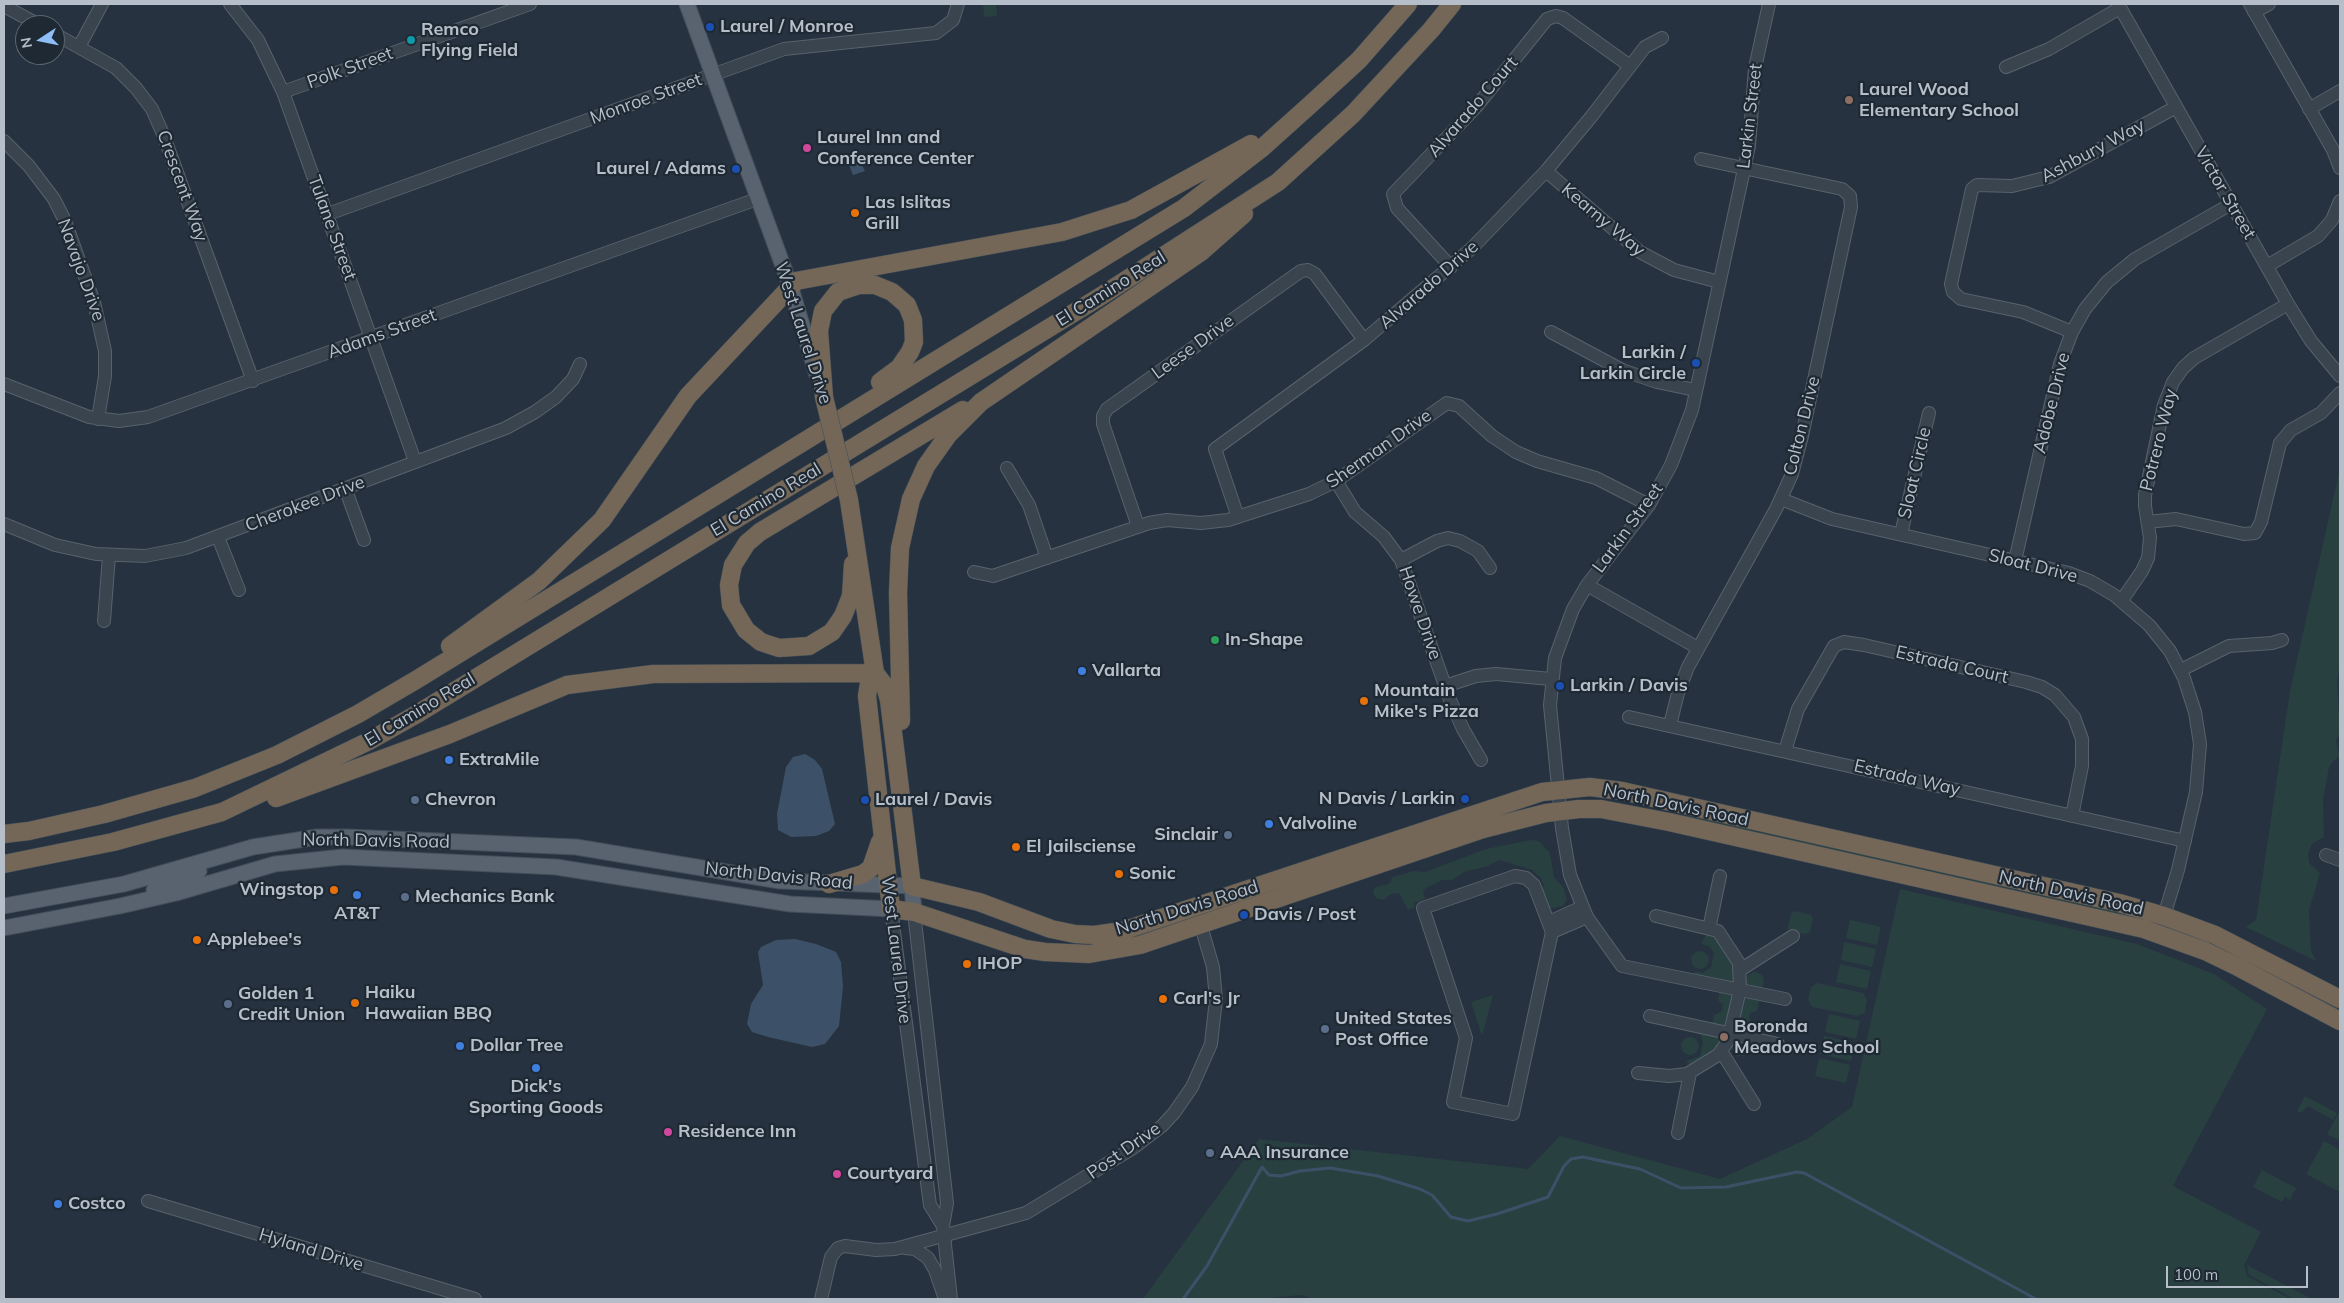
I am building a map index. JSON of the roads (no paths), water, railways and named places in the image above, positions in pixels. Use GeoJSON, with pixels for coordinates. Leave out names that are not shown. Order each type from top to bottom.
{"type":"FeatureCollection","features":[{"type":"Feature","properties":{"kind":"highway","name":"El Camino Real"},"geometry":{"type":"LineString","coordinates":[[4,834],[29,831],[104,814],[195,788],[277,755],[358,714],[416,680],[1184,208],[1262,148],[1311,104],[1358,60],[1408,4]]}},
{"type":"Feature","properties":{"kind":"highway","name":"El Camino Real"},"geometry":{"type":"LineString","coordinates":[[4,864],[113,842],[222,812],[352,750],[417,714],[1098,298],[1278,182],[1353,114],[1431,30],[1452,4]]}},
{"type":"Feature","properties":{"kind":"highway"},"geometry":{"type":"LineString","coordinates":[[416,680],[438,655],[540,581],[602,520],[688,396],[790,285],[796,281],[1062,232],[1131,210],[1219,163],[1311,104]]}},
{"type":"Feature","properties":{"kind":"highway"},"geometry":{"type":"LineString","coordinates":[[902,792],[898,592],[900,548],[904,523],[911,499],[926,466],[948,435],[981,402],[1201,252],[1278,182]]}},
{"type":"Feature","properties":{"kind":"highway"},"geometry":{"type":"LineString","coordinates":[[807,438],[899,368],[910,352],[914,342],[913,320],[907,305],[892,292],[875,285],[859,285],[838,292],[826,304],[821,317],[819,331],[824,397]]}},
{"type":"Feature","properties":{"kind":"highway"},"geometry":{"type":"LineString","coordinates":[[854,526],[851,596],[843,616],[832,632],[808,646],[789,649],[770,646],[746,630],[731,605],[729,585],[733,566],[747,542],[760,532],[1008,382]]}},
{"type":"Feature","properties":{"kind":"highway","name":"West Laurel Drive"},"geometry":{"type":"LineString","coordinates":[[824,397],[854,526],[875,673],[885,686],[889,700],[902,792],[912,886]]}},
{"type":"Feature","properties":{"kind":"highway"},"geometry":{"type":"LineString","coordinates":[[222,812],[278,798],[450,734],[567,685],[653,674],[875,673]]}},
{"type":"Feature","properties":{"kind":"highway","name":"West Laurel Drive"},"geometry":{"type":"LineString","coordinates":[[875,673],[869,683],[867,696],[891,909]]}},
{"type":"Feature","properties":{"kind":"highway","name":"North Davis Road"},"geometry":{"type":"LineString","coordinates":[[912,886],[979,902],[1051,929],[1094,935],[1122,931],[1211,903],[1489,808],[1542,792],[1590,787],[1622,791],[2119,903],[2164,916],[2237,945],[2340,999]]}},
{"type":"Feature","properties":{"kind":"highway","name":"North Davis Road"},"geometry":{"type":"LineString","coordinates":[[891,909],[914,912],[1025,949],[1089,954],[1117,950],[1140,946],[1201,926],[1483,829],[1560,811],[1590,809],[1622,812],[2129,925],[2205,951],[2340,1021]]}},
{"type":"Feature","properties":{"kind":"highway"},"geometry":{"type":"LineString","coordinates":[[830,884],[850,879],[871,868],[882,834]]}},
{"type":"Feature","properties":{"kind":"main road","name":"West Laurel Drive"},"geometry":{"type":"LineString","coordinates":[[687,4],[790,285],[824,397]]}},
{"type":"Feature","properties":{"kind":"main road","name":"North Davis Road"},"geometry":{"type":"LineString","coordinates":[[4,906],[124,884],[262,845],[316,837],[576,848],[780,880],[888,887],[912,886]]}},
{"type":"Feature","properties":{"kind":"main road"},"geometry":{"type":"LineString","coordinates":[[152,899],[156,888],[190,876],[229,854]]}},
{"type":"Feature","properties":{"kind":"main road","name":"North Davis Road"},"geometry":{"type":"LineString","coordinates":[[4,928],[152,899],[276,864],[343,857],[556,867],[790,904],[891,909]]}},
{"type":"Feature","properties":{"kind":"main road","name":"West Laurel Drive"},"geometry":{"type":"LineString","coordinates":[[912,886],[914,912]]}},
{"type":"Feature","properties":{"kind":"street"},"geometry":{"type":"LineString","coordinates":[[79,47],[102,4]]}},
{"type":"Feature","properties":{"kind":"street","name":"Tulane Street"},"geometry":{"type":"LineString","coordinates":[[230,4],[258,40],[283,92],[415,461]]}},
{"type":"Feature","properties":{"kind":"street","name":"Polk Street"},"geometry":{"type":"LineString","coordinates":[[283,92],[530,4]]}},
{"type":"Feature","properties":{"kind":"street","name":"Monroe Street"},"geometry":{"type":"LineString","coordinates":[[328,214],[792,47],[936,33],[953,20],[958,4]]}},
{"type":"Feature","properties":{"kind":"street","name":"Larkin Street"},"geometry":{"type":"LineString","coordinates":[[1740,990],[1622,966],[1585,912],[1567,864],[1550,712],[1551,679],[1564,629],[1587,585],[1649,505],[1671,464],[1692,410],[1744,169],[1751,128],[1756,68],[1769,4]]}},
{"type":"Feature","properties":{"kind":"street"},"geometry":{"type":"LineString","coordinates":[[2269,4],[2252,8],[2333,150],[2340,168]]}},
{"type":"Feature","properties":{"kind":"street"},"geometry":{"type":"LineString","coordinates":[[4,6],[21,15]]}},
{"type":"Feature","properties":{"kind":"street"},"geometry":{"type":"LineString","coordinates":[[2006,67],[2049,49],[2119,6]]}},
{"type":"Feature","properties":{"kind":"street","name":"Victor Street"},"geometry":{"type":"LineString","coordinates":[[2119,6],[2288,304],[2314,346],[2340,376]]}},
{"type":"Feature","properties":{"kind":"street","name":"Alvarado Court"},"geometry":{"type":"LineString","coordinates":[[1451,267],[1395,206],[1393,194],[1476,107],[1547,19],[1556,16],[1563,18],[1630,66]]}},
{"type":"Feature","properties":{"kind":"street","name":"Alvarado Drive"},"geometry":{"type":"LineString","coordinates":[[1238,517],[1215,449],[1364,340],[1451,267],[1492,228],[1546,171],[1592,117],[1648,44],[1662,38]]}},
{"type":"Feature","properties":{"kind":"street","name":"Crescent Way"},"geometry":{"type":"LineString","coordinates":[[65,39],[123,74],[142,95],[156,117],[253,380]]}},
{"type":"Feature","properties":{"kind":"street"},"geometry":{"type":"LineString","coordinates":[[2309,109],[2340,91]]}},
{"type":"Feature","properties":{"kind":"street","name":"Ashbury Way"},"geometry":{"type":"LineString","coordinates":[[2072,332],[2023,312],[1961,299],[1953,292],[1951,284],[1972,189],[1977,185],[2012,186],[2049,177],[2176,107]]}},
{"type":"Feature","properties":{"kind":"street","name":"Navajo Drive"},"geometry":{"type":"LineString","coordinates":[[4,141],[29,166],[54,199],[65,221],[94,302],[106,351],[105,376],[98,418]]}},
{"type":"Feature","properties":{"kind":"street"},"geometry":{"type":"LineString","coordinates":[[1701,159],[1744,169]]}},
{"type":"Feature","properties":{"kind":"street","name":"Colton Drive"},"geometry":{"type":"LineString","coordinates":[[1670,725],[1680,686],[1698,648],[1781,499],[1794,469],[1851,207],[1848,193],[1839,189],[1744,169]]}},
{"type":"Feature","properties":{"kind":"street","name":"Kearny Way"},"geometry":{"type":"LineString","coordinates":[[1546,171],[1640,252],[1674,270],[1720,282]]}},
{"type":"Feature","properties":{"kind":"street","name":"Adams Street"},"geometry":{"type":"LineString","coordinates":[[4,384],[80,414],[119,421],[148,417],[757,199]]}},
{"type":"Feature","properties":{"kind":"street"},"geometry":{"type":"LineString","coordinates":[[2266,266],[2318,236],[2332,220],[2340,201]]}},
{"type":"Feature","properties":{"kind":"street","name":"Adobe Drive"},"geometry":{"type":"LineString","coordinates":[[2015,561],[2060,364],[2072,332],[2096,295],[2119,270],[2134,259],[2231,204]]}},
{"type":"Feature","properties":{"kind":"street","name":"Leese Drive"},"geometry":{"type":"LineString","coordinates":[[1138,526],[1104,428],[1103,416],[1107,409],[1297,272],[1304,270],[1315,274],[1364,340]]}},
{"type":"Feature","properties":{"kind":"street","name":"Potrero Way"},"geometry":{"type":"LineString","coordinates":[[2122,600],[2142,571],[2148,558],[2150,544],[2145,506],[2147,487],[2167,396],[2178,375],[2188,362],[2200,354],[2288,304]]}},
{"type":"Feature","properties":{"kind":"street"},"geometry":{"type":"LineString","coordinates":[[1551,332],[1593,356],[1633,374],[1695,390]]}},
{"type":"Feature","properties":{"kind":"street","name":"Cherokee Drive"},"geometry":{"type":"LineString","coordinates":[[4,524],[55,545],[109,556],[156,555],[186,548],[498,431],[526,418],[563,391],[573,379],[580,364]]}},
{"type":"Feature","properties":{"kind":"street"},"geometry":{"type":"LineString","coordinates":[[2148,522],[2176,519],[2244,534],[2255,533],[2261,522],[2280,443],[2291,430],[2321,413],[2340,393]]}},
{"type":"Feature","properties":{"kind":"street","name":"Sherman Drive"},"geometry":{"type":"LineString","coordinates":[[974,572],[993,576],[1138,526],[1167,520],[1210,523],[1238,517],[1308,494],[1336,482],[1442,405],[1451,403],[1459,406],[1492,436],[1516,452],[1536,461],[1591,476],[1649,505]]}},
{"type":"Feature","properties":{"kind":"street","name":"Sloat Circle"},"geometry":{"type":"LineString","coordinates":[[1901,534],[1929,413]]}},
{"type":"Feature","properties":{"kind":"street"},"geometry":{"type":"LineString","coordinates":[[1007,468],[1029,505],[1047,558]]}},
{"type":"Feature","properties":{"kind":"street","name":"Howe Drive"},"geometry":{"type":"LineString","coordinates":[[1336,482],[1355,512],[1384,537],[1401,560],[1458,720],[1480,760]]}},
{"type":"Feature","properties":{"kind":"street"},"geometry":{"type":"LineString","coordinates":[[345,488],[364,540]]}},
{"type":"Feature","properties":{"kind":"street","name":"Sloat Drive"},"geometry":{"type":"LineString","coordinates":[[1781,499],[1821,516],[2080,577],[2099,585],[2122,600],[2153,629],[2181,670],[2195,712],[2200,749],[2198,777],[2185,841],[2164,916]]}},
{"type":"Feature","properties":{"kind":"street"},"geometry":{"type":"LineString","coordinates":[[218,536],[239,590]]}},
{"type":"Feature","properties":{"kind":"street"},"geometry":{"type":"LineString","coordinates":[[1401,560],[1437,541],[1448,538],[1460,541],[1478,551],[1490,568]]}},
{"type":"Feature","properties":{"kind":"street"},"geometry":{"type":"LineString","coordinates":[[104,622],[109,556]]}},
{"type":"Feature","properties":{"kind":"street"},"geometry":{"type":"LineString","coordinates":[[1587,585],[1698,648]]}},
{"type":"Feature","properties":{"kind":"street"},"geometry":{"type":"LineString","coordinates":[[2181,670],[2229,646],[2272,643],[2282,640]]}},
{"type":"Feature","properties":{"kind":"street","name":"Estrada Court"},"geometry":{"type":"LineString","coordinates":[[1785,751],[1798,709],[1834,646],[1844,642],[1874,647],[2035,684],[2062,701],[2078,725],[2083,747],[2082,766],[2072,816]]}},
{"type":"Feature","properties":{"kind":"street"},"geometry":{"type":"LineString","coordinates":[[1445,686],[1476,676],[1496,674],[1551,679]]}},
{"type":"Feature","properties":{"kind":"street","name":"Estrada Way"},"geometry":{"type":"LineString","coordinates":[[1629,717],[2185,841]]}},
{"type":"Feature","properties":{"kind":"street"},"geometry":{"type":"LineString","coordinates":[[2326,855],[2340,860]]}},
{"type":"Feature","properties":{"kind":"street"},"geometry":{"type":"LineString","coordinates":[[1521,876],[1534,885],[1550,927],[1513,1114],[1453,1102],[1466,1038],[1423,908],[1507,878],[1521,876]]}},
{"type":"Feature","properties":{"kind":"street"},"geometry":{"type":"LineString","coordinates":[[1709,929],[1720,876]]}},
{"type":"Feature","properties":{"kind":"street","name":"West Laurel Drive"},"geometry":{"type":"LineString","coordinates":[[891,909],[930,1205],[943,1231]]}},
{"type":"Feature","properties":{"kind":"street","name":"West Laurel Drive"},"geometry":{"type":"LineString","coordinates":[[914,912],[947,1203],[943,1231]]}},
{"type":"Feature","properties":{"kind":"street"},"geometry":{"type":"LineString","coordinates":[[1550,927],[1585,912]]}},
{"type":"Feature","properties":{"kind":"street"},"geometry":{"type":"LineString","coordinates":[[1638,1073],[1669,1076],[1690,1073],[1721,1051],[1728,1041],[1740,990],[1739,963],[1718,931],[1656,916]]}},
{"type":"Feature","properties":{"kind":"street","name":"Post Drive"},"geometry":{"type":"LineString","coordinates":[[895,1249],[943,1231],[1026,1213],[1134,1148],[1155,1132],[1174,1113],[1198,1077],[1211,1044],[1215,1022],[1216,999],[1213,967],[1201,926]]}},
{"type":"Feature","properties":{"kind":"street"},"geometry":{"type":"LineString","coordinates":[[1740,970],[1793,936]]}},
{"type":"Feature","properties":{"kind":"street"},"geometry":{"type":"LineString","coordinates":[[1740,990],[1785,999]]}},
{"type":"Feature","properties":{"kind":"street"},"geometry":{"type":"LineString","coordinates":[[1650,1016],[1778,1044]]}},
{"type":"Feature","properties":{"kind":"street"},"geometry":{"type":"LineString","coordinates":[[1721,1051],[1754,1104]]}},
{"type":"Feature","properties":{"kind":"street"},"geometry":{"type":"LineString","coordinates":[[1678,1133],[1690,1073]]}},
{"type":"Feature","properties":{"kind":"street","name":"Hyland Drive"},"geometry":{"type":"LineString","coordinates":[[148,1201],[470,1299]]}},
{"type":"Feature","properties":{"kind":"street"},"geometry":{"type":"LineString","coordinates":[[943,1231],[951,1299]]}},
{"type":"Feature","properties":{"kind":"street"},"geometry":{"type":"LineString","coordinates":[[821,1299],[831,1257],[838,1248],[845,1246],[876,1250],[910,1248],[924,1254],[935,1270],[945,1299]]}},
{"type":"Feature","properties":{"kind":"water"},"geometry":{"type":"Polygon","coordinates":[[[855,156],[859,166],[862,165],[865,171],[853,175],[847,160],[855,156]]]}},
{"type":"Feature","properties":{"kind":"water"},"geometry":{"type":"Polygon","coordinates":[[[805,754],[815,760],[822,769],[835,824],[829,831],[816,836],[791,837],[778,830],[777,814],[786,767],[793,757],[805,754]]]}},
{"type":"Feature","properties":{"kind":"water"},"geometry":{"type":"Polygon","coordinates":[[[795,939],[816,944],[836,952],[841,962],[843,987],[839,1026],[825,1044],[812,1047],[752,1032],[747,1024],[751,1004],[763,985],[758,952],[761,947],[776,940],[795,939]]]}},
{"type":"Feature","properties":{"kind":"waterway"},"geometry":{"type":"LineString","coordinates":[[1183,1299],[1207,1266],[1262,1167],[1269,1175],[1281,1176],[1300,1171],[1330,1168],[1378,1176],[1420,1189],[1432,1195],[1451,1217],[1468,1221],[1497,1214],[1548,1197],[1564,1166],[1571,1159],[1583,1157],[1640,1169],[1681,1188],[1726,1187],[1797,1172],[1804,1173],[2036,1299]]}},
{"type":"Feature","properties":{"kind":"place","name":"Laurel / Monroe"},"geometry":{"type":"Point","coordinates":[710,27]}},
{"type":"Feature","properties":{"kind":"place","name":"Remco Flying Field"},"geometry":{"type":"Point","coordinates":[411,40]}},
{"type":"Feature","properties":{"kind":"place","name":"Laurel Wood Elementary School"},"geometry":{"type":"Point","coordinates":[1849,100]}},
{"type":"Feature","properties":{"kind":"place","name":"Laurel Inn and Conference Center"},"geometry":{"type":"Point","coordinates":[807,148]}},
{"type":"Feature","properties":{"kind":"place","name":"Laurel / Adams"},"geometry":{"type":"Point","coordinates":[736,169]}},
{"type":"Feature","properties":{"kind":"place","name":"Las Islitas Grill"},"geometry":{"type":"Point","coordinates":[855,213]}},
{"type":"Feature","properties":{"kind":"place","name":"Larkin / Larkin Circle"},"geometry":{"type":"Point","coordinates":[1696,363]}},
{"type":"Feature","properties":{"kind":"place","name":"In-Shape"},"geometry":{"type":"Point","coordinates":[1215,640]}},
{"type":"Feature","properties":{"kind":"place","name":"Vallarta"},"geometry":{"type":"Point","coordinates":[1082,671]}},
{"type":"Feature","properties":{"kind":"place","name":"Larkin / Davis"},"geometry":{"type":"Point","coordinates":[1560,686]}},
{"type":"Feature","properties":{"kind":"place","name":"Mountain Mike's Pizza"},"geometry":{"type":"Point","coordinates":[1364,701]}},
{"type":"Feature","properties":{"kind":"place","name":"ExtraMile"},"geometry":{"type":"Point","coordinates":[449,760]}},
{"type":"Feature","properties":{"kind":"place","name":"N Davis / Larkin"},"geometry":{"type":"Point","coordinates":[1465,799]}},
{"type":"Feature","properties":{"kind":"place","name":"Chevron"},"geometry":{"type":"Point","coordinates":[415,800]}},
{"type":"Feature","properties":{"kind":"place","name":"Laurel / Davis"},"geometry":{"type":"Point","coordinates":[865,800]}},
{"type":"Feature","properties":{"kind":"place","name":"Valvoline"},"geometry":{"type":"Point","coordinates":[1269,824]}},
{"type":"Feature","properties":{"kind":"place","name":"Sinclair"},"geometry":{"type":"Point","coordinates":[1228,835]}},
{"type":"Feature","properties":{"kind":"place","name":"El Jailsciense"},"geometry":{"type":"Point","coordinates":[1016,847]}},
{"type":"Feature","properties":{"kind":"place","name":"Sonic"},"geometry":{"type":"Point","coordinates":[1119,874]}},
{"type":"Feature","properties":{"kind":"place","name":"Wingstop"},"geometry":{"type":"Point","coordinates":[334,890]}},
{"type":"Feature","properties":{"kind":"place","name":"AT&T"},"geometry":{"type":"Point","coordinates":[357,895]}},
{"type":"Feature","properties":{"kind":"place","name":"Mechanics Bank"},"geometry":{"type":"Point","coordinates":[405,897]}},
{"type":"Feature","properties":{"kind":"place","name":"Davis / Post"},"geometry":{"type":"Point","coordinates":[1244,915]}},
{"type":"Feature","properties":{"kind":"place","name":"Applebee's"},"geometry":{"type":"Point","coordinates":[197,940]}},
{"type":"Feature","properties":{"kind":"place","name":"IHOP"},"geometry":{"type":"Point","coordinates":[967,964]}},
{"type":"Feature","properties":{"kind":"place","name":"Carl's Jr"},"geometry":{"type":"Point","coordinates":[1163,999]}},
{"type":"Feature","properties":{"kind":"place","name":"Haiku Hawaiian BBQ"},"geometry":{"type":"Point","coordinates":[355,1003]}},
{"type":"Feature","properties":{"kind":"place","name":"Golden 1 Credit Union"},"geometry":{"type":"Point","coordinates":[228,1004]}},
{"type":"Feature","properties":{"kind":"place","name":"United States Post Office"},"geometry":{"type":"Point","coordinates":[1325,1029]}},
{"type":"Feature","properties":{"kind":"place","name":"Boronda Meadows School"},"geometry":{"type":"Point","coordinates":[1724,1037]}},
{"type":"Feature","properties":{"kind":"place","name":"Dollar Tree"},"geometry":{"type":"Point","coordinates":[460,1046]}},
{"type":"Feature","properties":{"kind":"place","name":"Dick's Sporting Goods"},"geometry":{"type":"Point","coordinates":[536,1068]}},
{"type":"Feature","properties":{"kind":"place","name":"Residence Inn"},"geometry":{"type":"Point","coordinates":[668,1132]}},
{"type":"Feature","properties":{"kind":"place","name":"AAA Insurance"},"geometry":{"type":"Point","coordinates":[1210,1153]}},
{"type":"Feature","properties":{"kind":"place","name":"Courtyard"},"geometry":{"type":"Point","coordinates":[837,1174]}},
{"type":"Feature","properties":{"kind":"place","name":"Costco"},"geometry":{"type":"Point","coordinates":[58,1204]}}]}
